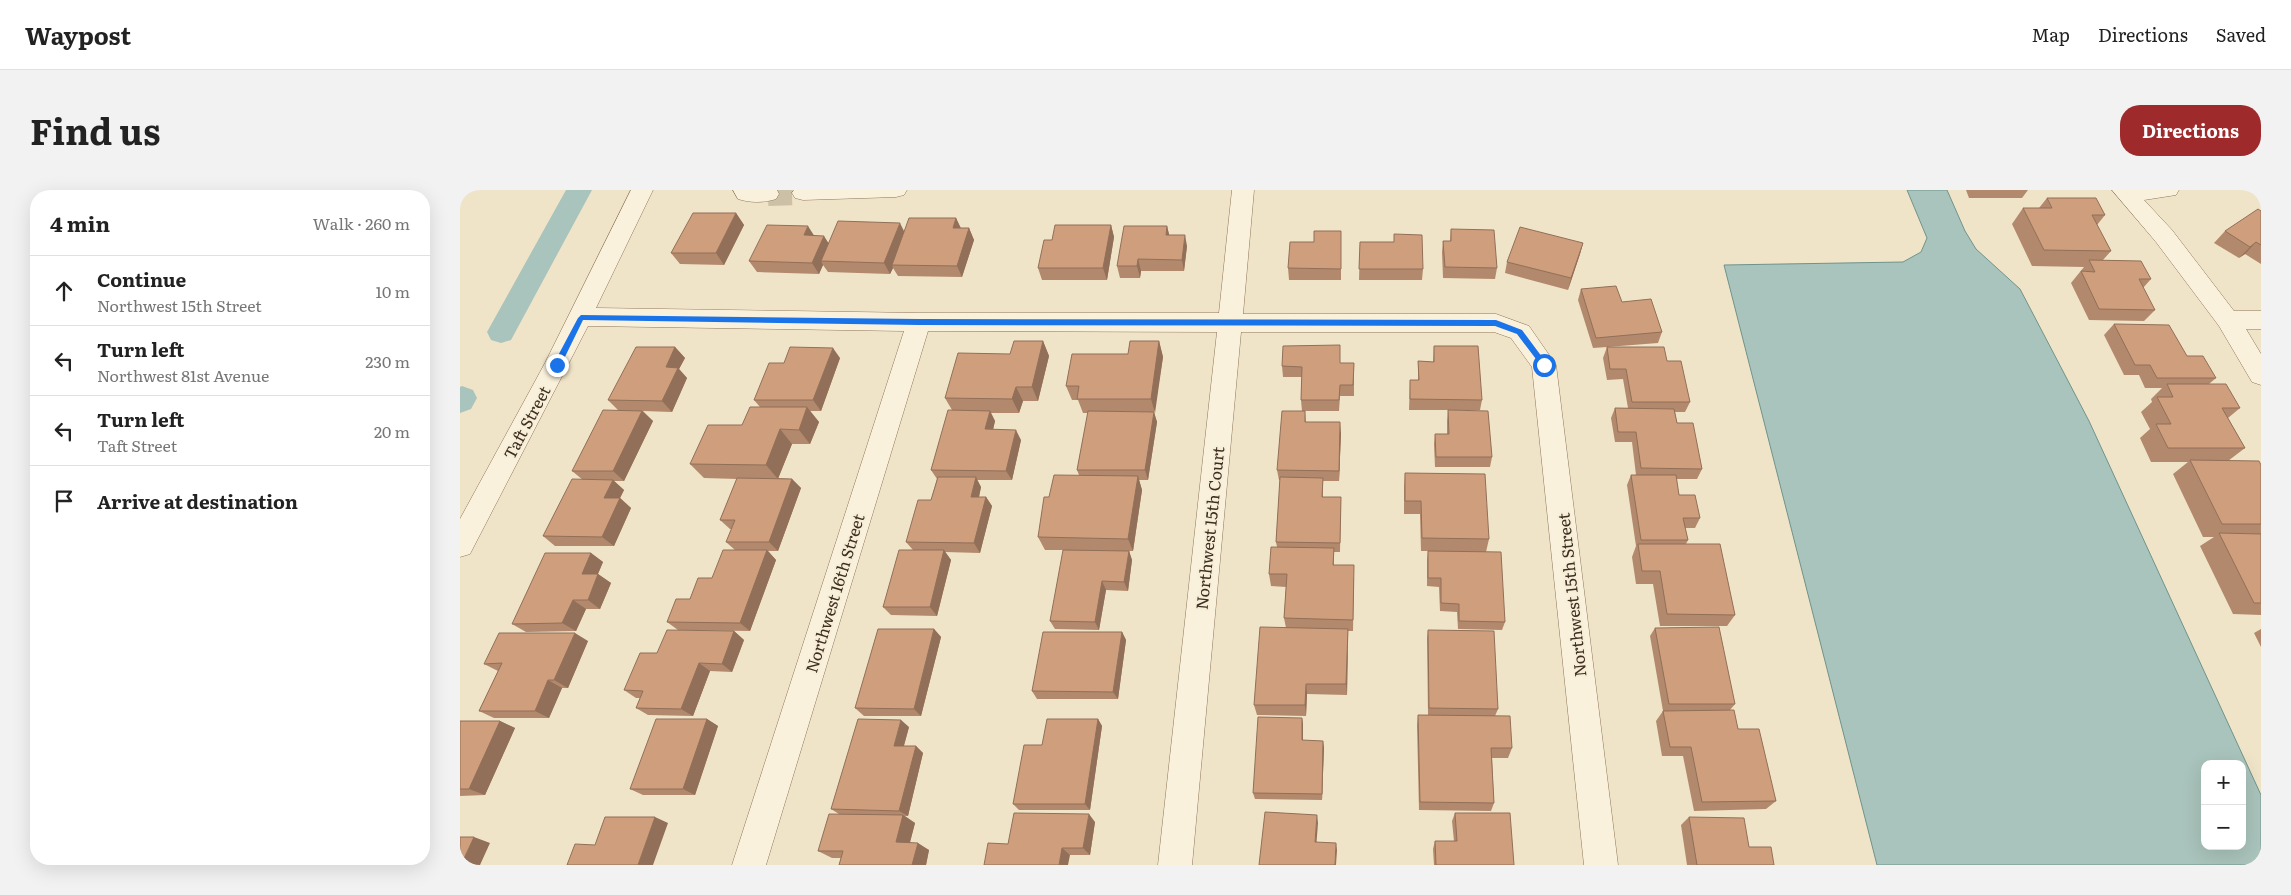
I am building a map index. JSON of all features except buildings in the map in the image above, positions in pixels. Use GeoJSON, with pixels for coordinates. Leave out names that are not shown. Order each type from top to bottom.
{"type":"FeatureCollection","features":[{"type":"Feature","properties":{"kind":"street","name":"Taft Street"},"geometry":{"type":"LineString","coordinates":[[460,546],[581,318],[642,190]]}},
{"type":"Feature","properties":{"kind":"street"},"geometry":{"type":"LineString","coordinates":[[744,190],[746,194],[768,194]]}},
{"type":"Feature","properties":{"kind":"street"},"geometry":{"type":"LineString","coordinates":[[803,193],[896,190]]}},
{"type":"Feature","properties":{"kind":"street","name":"Northwest 15th Court"},"geometry":{"type":"LineString","coordinates":[[1175,865],[1242,190]]}},
{"type":"Feature","properties":{"kind":"street"},"geometry":{"type":"LineString","coordinates":[[2125,192],[2168,190]]}},
{"type":"Feature","properties":{"kind":"street"},"geometry":{"type":"LineString","coordinates":[[2125,192],[2164,236],[2228,320],[2261,375]]}},
{"type":"Feature","properties":{"kind":"street"},"geometry":{"type":"LineString","coordinates":[[581,318],[919,322],[1230,322]]}},
{"type":"Feature","properties":{"kind":"street"},"geometry":{"type":"LineString","coordinates":[[2228,320],[2261,320]]}},
{"type":"Feature","properties":{"kind":"street","name":"Northwest 16th Street"},"geometry":{"type":"LineString","coordinates":[[749,865],[919,322]]}},
{"type":"Feature","properties":{"kind":"street","name":"Northwest 15th Street"},"geometry":{"type":"LineString","coordinates":[[1230,322],[1496,323],[1520,332],[1544,365],[1601,865]]}},
{"type":"Feature","properties":{"kind":"water"},"geometry":{"type":"Polygon","coordinates":[[[1907,190],[1947,190],[1965,231],[1976,249],[2020,289],[2089,421],[2245,760],[2201,760],[2201,850],[2246,850],[2246,762],[2261,795],[2261,865],[1877,865],[1724,265],[1903,262],[1921,252],[1927,238],[1907,190]]]}},
{"type":"Feature","properties":{"kind":"waterway"},"geometry":{"type":"LineString","coordinates":[[501,332],[579,190]]}},
{"type":"Feature","properties":{"kind":"tunnel"},"geometry":{"type":"LineString","coordinates":[[768,194],[803,193]]}},
{"type":"Feature","properties":{"kind":"route"},"geometry":{"type":"LineString","coordinates":[[557,365],[581,318],[919,322],[1496,323],[1520,332],[1544,365]]}}]}
